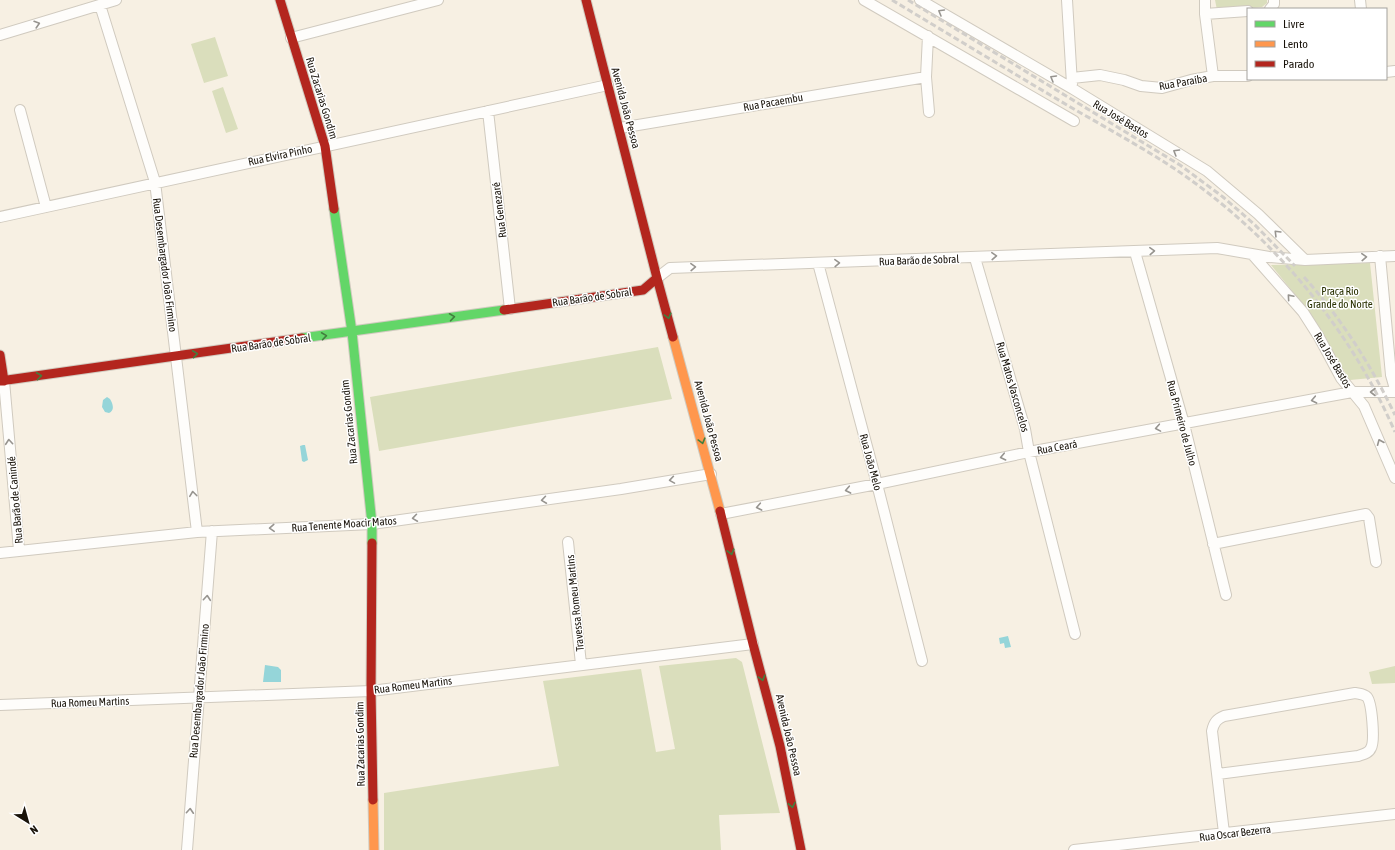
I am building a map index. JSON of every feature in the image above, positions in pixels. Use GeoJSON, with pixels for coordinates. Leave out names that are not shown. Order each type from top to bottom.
{"type":"FeatureCollection","features":[{"type":"Feature","properties":{"kind":"main road","name":"Rua Zacarias Gondim"},"geometry":{"type":"LineString","coordinates":[[280,0],[325,146],[352,332],[372,524],[371,691],[374,850]]}},
{"type":"Feature","properties":{"kind":"main road","name":"Avenida João Pessoa"},"geometry":{"type":"LineString","coordinates":[[586,0],[620,128],[657,278],[711,474],[780,746],[801,850]]}},
{"type":"Feature","properties":{"kind":"main road","name":"Rua Barão de Sobral"},"geometry":{"type":"LineString","coordinates":[[2,381],[643,290],[657,278]]}},
{"type":"Feature","properties":{"kind":"main road","name":"Rua Barão de Canindé"},"geometry":{"type":"LineString","coordinates":[[0,355],[2,381]]}},
{"type":"Feature","properties":{"kind":"street"},"geometry":{"type":"LineString","coordinates":[[0,35],[116,0]]}},
{"type":"Feature","properties":{"kind":"street"},"geometry":{"type":"LineString","coordinates":[[291,38],[438,0]]}},
{"type":"Feature","properties":{"kind":"street"},"geometry":{"type":"LineString","coordinates":[[864,0],[1074,121]]}},
{"type":"Feature","properties":{"kind":"street","name":"Rua José Bastos"},"geometry":{"type":"LineString","coordinates":[[921,0],[1207,171],[1258,214],[1305,260]]}},
{"type":"Feature","properties":{"kind":"street"},"geometry":{"type":"LineString","coordinates":[[1067,0],[1073,90]]}},
{"type":"Feature","properties":{"kind":"street"},"geometry":{"type":"LineString","coordinates":[[1205,0],[1205,14],[1213,76]]}},
{"type":"Feature","properties":{"kind":"street","name":"Rua Desembargador João Firmino"},"geometry":{"type":"LineString","coordinates":[[100,5],[155,182],[197,532]]}},
{"type":"Feature","properties":{"kind":"street"},"geometry":{"type":"LineString","coordinates":[[1205,14],[1247,11]]}},
{"type":"Feature","properties":{"kind":"street"},"geometry":{"type":"LineString","coordinates":[[928,36],[926,77],[929,112]]}},
{"type":"Feature","properties":{"kind":"street","name":"Rua Paraíba"},"geometry":{"type":"LineString","coordinates":[[1072,78],[1100,75],[1124,80],[1140,86],[1162,88],[1190,80],[1213,76],[1247,76]]}},
{"type":"Feature","properties":{"kind":"street","name":"Rua Pacaembu"},"geometry":{"type":"LineString","coordinates":[[620,128],[926,77]]}},
{"type":"Feature","properties":{"kind":"street","name":"Rua Elvira Pinho"},"geometry":{"type":"LineString","coordinates":[[0,217],[155,182],[608,85]]}},
{"type":"Feature","properties":{"kind":"street"},"geometry":{"type":"LineString","coordinates":[[20,110],[46,206]]}},
{"type":"Feature","properties":{"kind":"street","name":"Rua Genezaré"},"geometry":{"type":"LineString","coordinates":[[488,111],[510,309]]}},
{"type":"Feature","properties":{"kind":"street","name":"Rua Barão de Sobral"},"geometry":{"type":"LineString","coordinates":[[657,278],[670,268],[818,264],[1217,248],[1252,254],[1305,260],[1395,256]]}},
{"type":"Feature","properties":{"kind":"street","name":"Rua Primeiro de Julho"},"geometry":{"type":"LineString","coordinates":[[1136,252],[1184,424],[1226,595]]}},
{"type":"Feature","properties":{"kind":"street","name":"Rua José Bastos"},"geometry":{"type":"LineString","coordinates":[[1252,254],[1303,312],[1319,337],[1341,378],[1364,406],[1395,478]]}},
{"type":"Feature","properties":{"kind":"street"},"geometry":{"type":"LineString","coordinates":[[1380,256],[1391,375],[1395,389]]}},
{"type":"Feature","properties":{"kind":"street","name":"Rua Matos Vasconcelos"},"geometry":{"type":"LineString","coordinates":[[975,258],[1025,429],[1029,452],[1075,634]]}},
{"type":"Feature","properties":{"kind":"street","name":"Rua João Melo"},"geometry":{"type":"LineString","coordinates":[[818,264],[877,484],[922,661]]}},
{"type":"Feature","properties":{"kind":"street","name":"Rua Barão de Canindé"},"geometry":{"type":"LineString","coordinates":[[2,381],[19,550]]}},
{"type":"Feature","properties":{"kind":"street","name":"Rua Ceará"},"geometry":{"type":"LineString","coordinates":[[721,514],[877,484],[1029,452],[1352,392],[1395,392]]}},
{"type":"Feature","properties":{"kind":"street","name":"Rua Tenente Moacir Matos"},"geometry":{"type":"LineString","coordinates":[[0,553],[197,532],[372,524],[621,489],[711,474]]}},
{"type":"Feature","properties":{"kind":"street"},"geometry":{"type":"LineString","coordinates":[[1213,544],[1366,514],[1369,518],[1376,562]]}},
{"type":"Feature","properties":{"kind":"street","name":"Rua Desembargador João Firmino"},"geometry":{"type":"LineString","coordinates":[[187,850],[212,531]]}},
{"type":"Feature","properties":{"kind":"street","name":"Travessa Romeu Martins"},"geometry":{"type":"LineString","coordinates":[[568,542],[581,664]]}},
{"type":"Feature","properties":{"kind":"street","name":"Rua Romeu Martins"},"geometry":{"type":"LineString","coordinates":[[0,705],[371,691],[753,644]]}},
{"type":"Feature","properties":{"kind":"street"},"geometry":{"type":"LineString","coordinates":[[1218,774],[1358,756],[1366,753],[1371,748],[1373,742],[1371,705],[1368,698],[1362,694],[1355,693],[1224,716],[1218,719],[1214,724],[1212,731],[1224,834]]}},
{"type":"Feature","properties":{"kind":"street","name":"Rua Oscar Bezerra"},"geometry":{"type":"LineString","coordinates":[[1074,850],[1224,834],[1276,833],[1395,814]]}},
{"type":"Feature","properties":{"kind":"green space"},"geometry":{"type":"Polygon","coordinates":[[[1215,0],[1267,0],[1267,3],[1262,7],[1217,10],[1215,0]]]}},
{"type":"Feature","properties":{"kind":"green space"},"geometry":{"type":"Polygon","coordinates":[[[215,37],[228,76],[204,83],[191,44],[215,37]]]}},
{"type":"Feature","properties":{"kind":"green space"},"geometry":{"type":"Polygon","coordinates":[[[223,87],[238,129],[226,133],[212,91],[223,87]]]}},
{"type":"Feature","properties":{"kind":"green space","name":"Praça Rio Grande do Norte"},"geometry":{"type":"Polygon","coordinates":[[[1370,263],[1382,377],[1350,380],[1297,297],[1271,265],[1370,263]]]}},
{"type":"Feature","properties":{"kind":"green space"},"geometry":{"type":"Polygon","coordinates":[[[658,347],[672,399],[379,451],[370,397],[658,347]]]}},
{"type":"Feature","properties":{"kind":"green space"},"geometry":{"type":"Polygon","coordinates":[[[736,658],[742,662],[780,813],[719,815],[721,850],[384,850],[384,793],[559,766],[543,681],[641,669],[656,752],[675,749],[659,666],[736,658]]]}},
{"type":"Feature","properties":{"kind":"green space"},"geometry":{"type":"Polygon","coordinates":[[[1395,666],[1395,683],[1372,684],[1369,672],[1395,666]]]}},
{"type":"Feature","properties":{"kind":"water"},"geometry":{"type":"Polygon","coordinates":[[[107,397],[110,399],[113,407],[109,413],[105,412],[102,407],[103,400],[107,397]]]}},
{"type":"Feature","properties":{"kind":"water"},"geometry":{"type":"Polygon","coordinates":[[[305,445],[308,460],[304,462],[302,461],[300,446],[305,445]]]}},
{"type":"Feature","properties":{"kind":"water"},"geometry":{"type":"Polygon","coordinates":[[[1008,636],[1011,647],[1005,648],[1004,643],[1000,644],[999,638],[1008,636]]]}},
{"type":"Feature","properties":{"kind":"water"},"geometry":{"type":"Polygon","coordinates":[[[265,665],[278,667],[281,670],[281,682],[263,682],[265,665]]]}},
{"type":"Feature","properties":{"kind":"railway"},"geometry":{"type":"LineString","coordinates":[[892,0],[1175,169],[1210,194],[1243,222],[1274,252],[1330,319],[1355,355],[1395,432]]}},
{"type":"Feature","properties":{"kind":"railway"},"geometry":{"type":"LineString","coordinates":[[908,0],[1180,165],[1223,197],[1254,224],[1295,266]]}},
{"type":"Feature","properties":{"kind":"railway"},"geometry":{"type":"LineString","coordinates":[[1304,277],[1343,325],[1376,378],[1395,415]]}},
{"type":"Feature","properties":{"kind":"traffic: fast"},"geometry":{"type":"LineString","coordinates":[[334,209],[352,332],[372,524],[372,543]]}},
{"type":"Feature","properties":{"kind":"traffic: fast"},"geometry":{"type":"LineString","coordinates":[[302,338],[504,310]]}},
{"type":"Feature","properties":{"kind":"traffic: slow"},"geometry":{"type":"LineString","coordinates":[[673,337],[720,511]]}},
{"type":"Feature","properties":{"kind":"traffic: slow"},"geometry":{"type":"LineString","coordinates":[[373,800],[374,850]]}},
{"type":"Feature","properties":{"kind":"traffic: jam"},"geometry":{"type":"LineString","coordinates":[[280,0],[325,146],[334,209]]}},
{"type":"Feature","properties":{"kind":"traffic: jam"},"geometry":{"type":"LineString","coordinates":[[586,0],[673,337]]}},
{"type":"Feature","properties":{"kind":"traffic: jam"},"geometry":{"type":"LineString","coordinates":[[504,310],[643,290],[657,278]]}},
{"type":"Feature","properties":{"kind":"traffic: jam"},"geometry":{"type":"LineString","coordinates":[[0,381],[302,338]]}},
{"type":"Feature","properties":{"kind":"traffic: jam"},"geometry":{"type":"LineString","coordinates":[[0,355],[4,381]]}},
{"type":"Feature","properties":{"kind":"traffic: jam"},"geometry":{"type":"LineString","coordinates":[[720,511],[780,746],[801,850]]}},
{"type":"Feature","properties":{"kind":"traffic: jam"},"geometry":{"type":"LineString","coordinates":[[372,543],[371,691],[373,800]]}}]}
